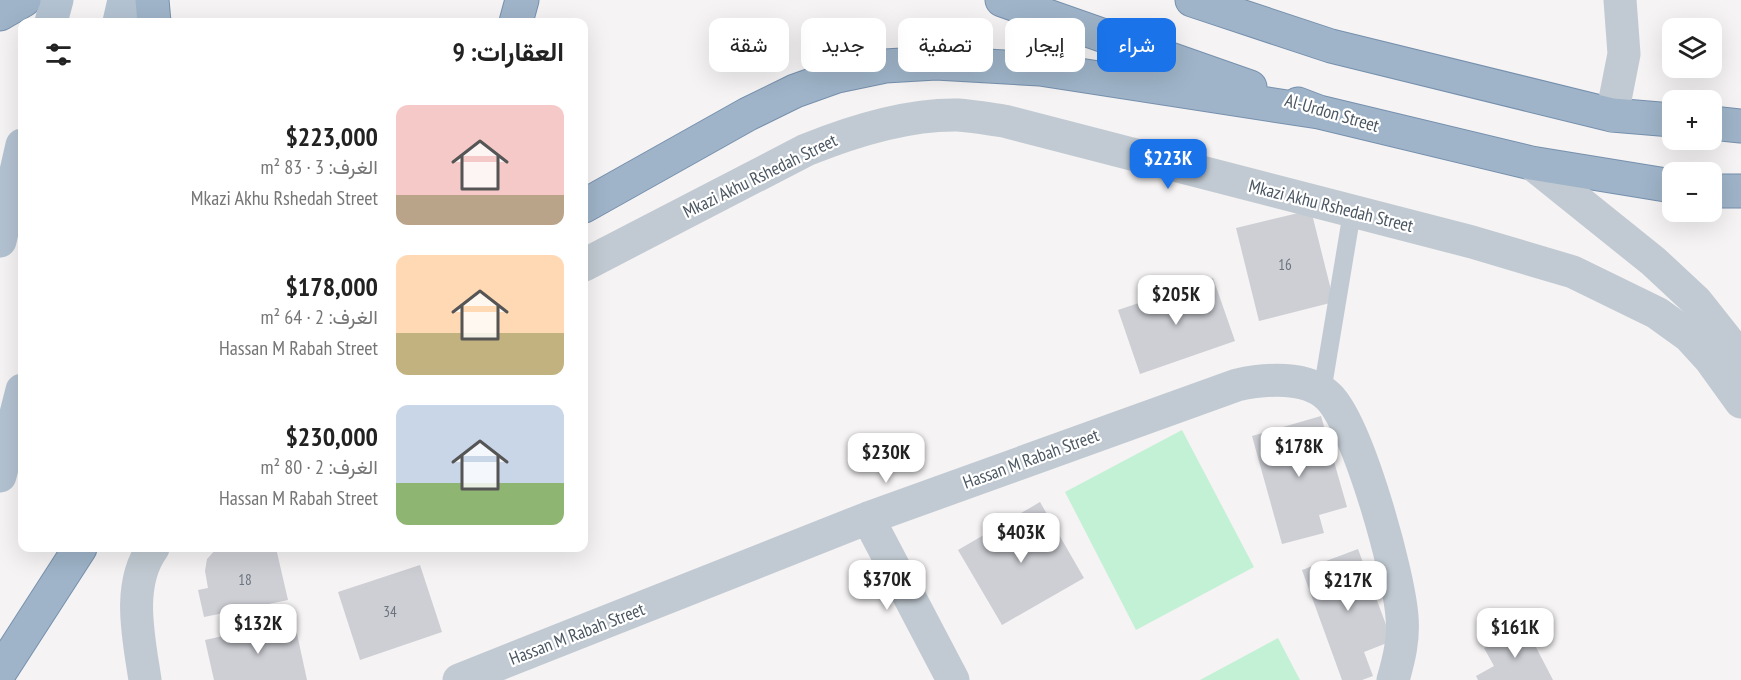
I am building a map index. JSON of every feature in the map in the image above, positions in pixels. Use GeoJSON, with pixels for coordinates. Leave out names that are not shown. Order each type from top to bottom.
{"type":"FeatureCollection","features":[{"type":"Feature","properties":{"kind":"highway"},"geometry":{"type":"LineString","coordinates":[[0,14],[24,0]]}},
{"type":"Feature","properties":{"kind":"highway"},"geometry":{"type":"LineString","coordinates":[[152,0],[154,18]]}},
{"type":"Feature","properties":{"kind":"highway"},"geometry":{"type":"LineString","coordinates":[[517,18],[522,0]]}},
{"type":"Feature","properties":{"kind":"highway","name":"Al-Urdon Street"},"geometry":{"type":"LineString","coordinates":[[1002,0],[1098,32],[1319,112],[1531,163],[1662,184]]}},
{"type":"Feature","properties":{"kind":"highway"},"geometry":{"type":"LineString","coordinates":[[1192,0],[1331,46],[1612,115],[1662,119]]}},
{"type":"Feature","properties":{"kind":"highway"},"geometry":{"type":"LineString","coordinates":[[1261,0],[1331,46]]}},
{"type":"Feature","properties":{"kind":"highway"},"geometry":{"type":"LineString","coordinates":[[588,204],[739,119],[795,91],[837,76],[885,66],[936,63],[1040,69],[1319,112]]}},
{"type":"Feature","properties":{"kind":"highway"},"geometry":{"type":"LineString","coordinates":[[1722,124],[1741,126]]}},
{"type":"Feature","properties":{"kind":"highway"},"geometry":{"type":"LineString","coordinates":[[1722,191],[1741,191]]}},
{"type":"Feature","properties":{"kind":"highway"},"geometry":{"type":"LineString","coordinates":[[0,672],[77,552]]}},
{"type":"Feature","properties":{"kind":"main road"},"geometry":{"type":"LineString","coordinates":[[52,18],[57,0]]}},
{"type":"Feature","properties":{"kind":"main road"},"geometry":{"type":"LineString","coordinates":[[119,18],[124,0]]}},
{"type":"Feature","properties":{"kind":"main road"},"geometry":{"type":"LineString","coordinates":[[0,241],[18,162]]}},
{"type":"Feature","properties":{"kind":"main road"},"geometry":{"type":"LineString","coordinates":[[0,476],[18,406]]}},
{"type":"Feature","properties":{"kind":"street"},"geometry":{"type":"LineString","coordinates":[[1612,115],[1624,54],[1620,0]]}},
{"type":"Feature","properties":{"kind":"street","name":"Mkazi Akhu Rshedah Street"},"geometry":{"type":"LineString","coordinates":[[588,263],[806,150],[835,138],[896,122],[957,115],[1004,121],[1472,242],[1573,272],[1657,313],[1689,336],[1710,359],[1741,402]]}},
{"type":"Feature","properties":{"kind":"street"},"geometry":{"type":"LineString","coordinates":[[1531,163],[1653,261],[1696,301],[1741,358]]}},
{"type":"Feature","properties":{"kind":"street","name":"Hassan M Rabah Street"},"geometry":{"type":"LineString","coordinates":[[459,680],[868,518],[1236,385],[1262,380],[1305,385],[1322,392]]}},
{"type":"Feature","properties":{"kind":"street"},"geometry":{"type":"LineString","coordinates":[[1322,392],[1341,413],[1356,447],[1378,513],[1397,583],[1402,618],[1401,652],[1393,680]]}},
{"type":"Feature","properties":{"kind":"street"},"geometry":{"type":"LineString","coordinates":[[868,518],[953,680]]}},
{"type":"Feature","properties":{"kind":"street"},"geometry":{"type":"LineString","coordinates":[[145,680],[136,618],[137,592],[152,552]]}},
{"type":"Feature","properties":{"kind":"lane"},"geometry":{"type":"LineString","coordinates":[[1322,392],[1352,212]]}},
{"type":"Feature","properties":{"kind":"green space"},"geometry":{"type":"Polygon","coordinates":[[[1182,430],[1254,567],[1136,630],[1065,492],[1182,430]]]}},
{"type":"Feature","properties":{"kind":"green space"},"geometry":{"type":"Polygon","coordinates":[[[1278,638],[1300,680],[1200,680],[1278,638]]]}},
{"type":"Feature","properties":{"kind":"building"},"geometry":{"type":"Polygon","coordinates":[[[1311,210],[1334,302],[1259,321],[1236,228],[1311,210]]]}},
{"type":"Feature","properties":{"kind":"building"},"geometry":{"type":"Polygon","coordinates":[[[1213,278],[1235,341],[1140,374],[1118,310],[1213,278]]]}},
{"type":"Feature","properties":{"kind":"building"},"geometry":{"type":"Polygon","coordinates":[[[1321,416],[1347,507],[1319,515],[1324,533],[1282,544],[1252,436],[1321,416]]]}},
{"type":"Feature","properties":{"kind":"building"},"geometry":{"type":"Polygon","coordinates":[[[1040,502],[1084,578],[1002,625],[958,550],[1040,502]]]}},
{"type":"Feature","properties":{"kind":"building"},"geometry":{"type":"Polygon","coordinates":[[[1358,549],[1392,641],[1364,652],[1373,676],[1362,680],[1342,680],[1302,570],[1358,549]]]}},
{"type":"Feature","properties":{"kind":"building"},"geometry":{"type":"Polygon","coordinates":[[[213,552],[277,552],[288,600],[204,617],[198,590],[208,588],[205,571],[207,559],[213,552]]]}},
{"type":"Feature","properties":{"kind":"building"},"geometry":{"type":"Polygon","coordinates":[[[420,565],[442,632],[360,660],[338,592],[420,565]]]}},
{"type":"Feature","properties":{"kind":"building"},"geometry":{"type":"Polygon","coordinates":[[[294,620],[307,680],[214,680],[205,640],[294,620]]]}},
{"type":"Feature","properties":{"kind":"building"},"geometry":{"type":"Polygon","coordinates":[[[1525,626],[1553,680],[1478,680],[1476,676],[1494,666],[1484,648],[1525,626]]]}}]}
